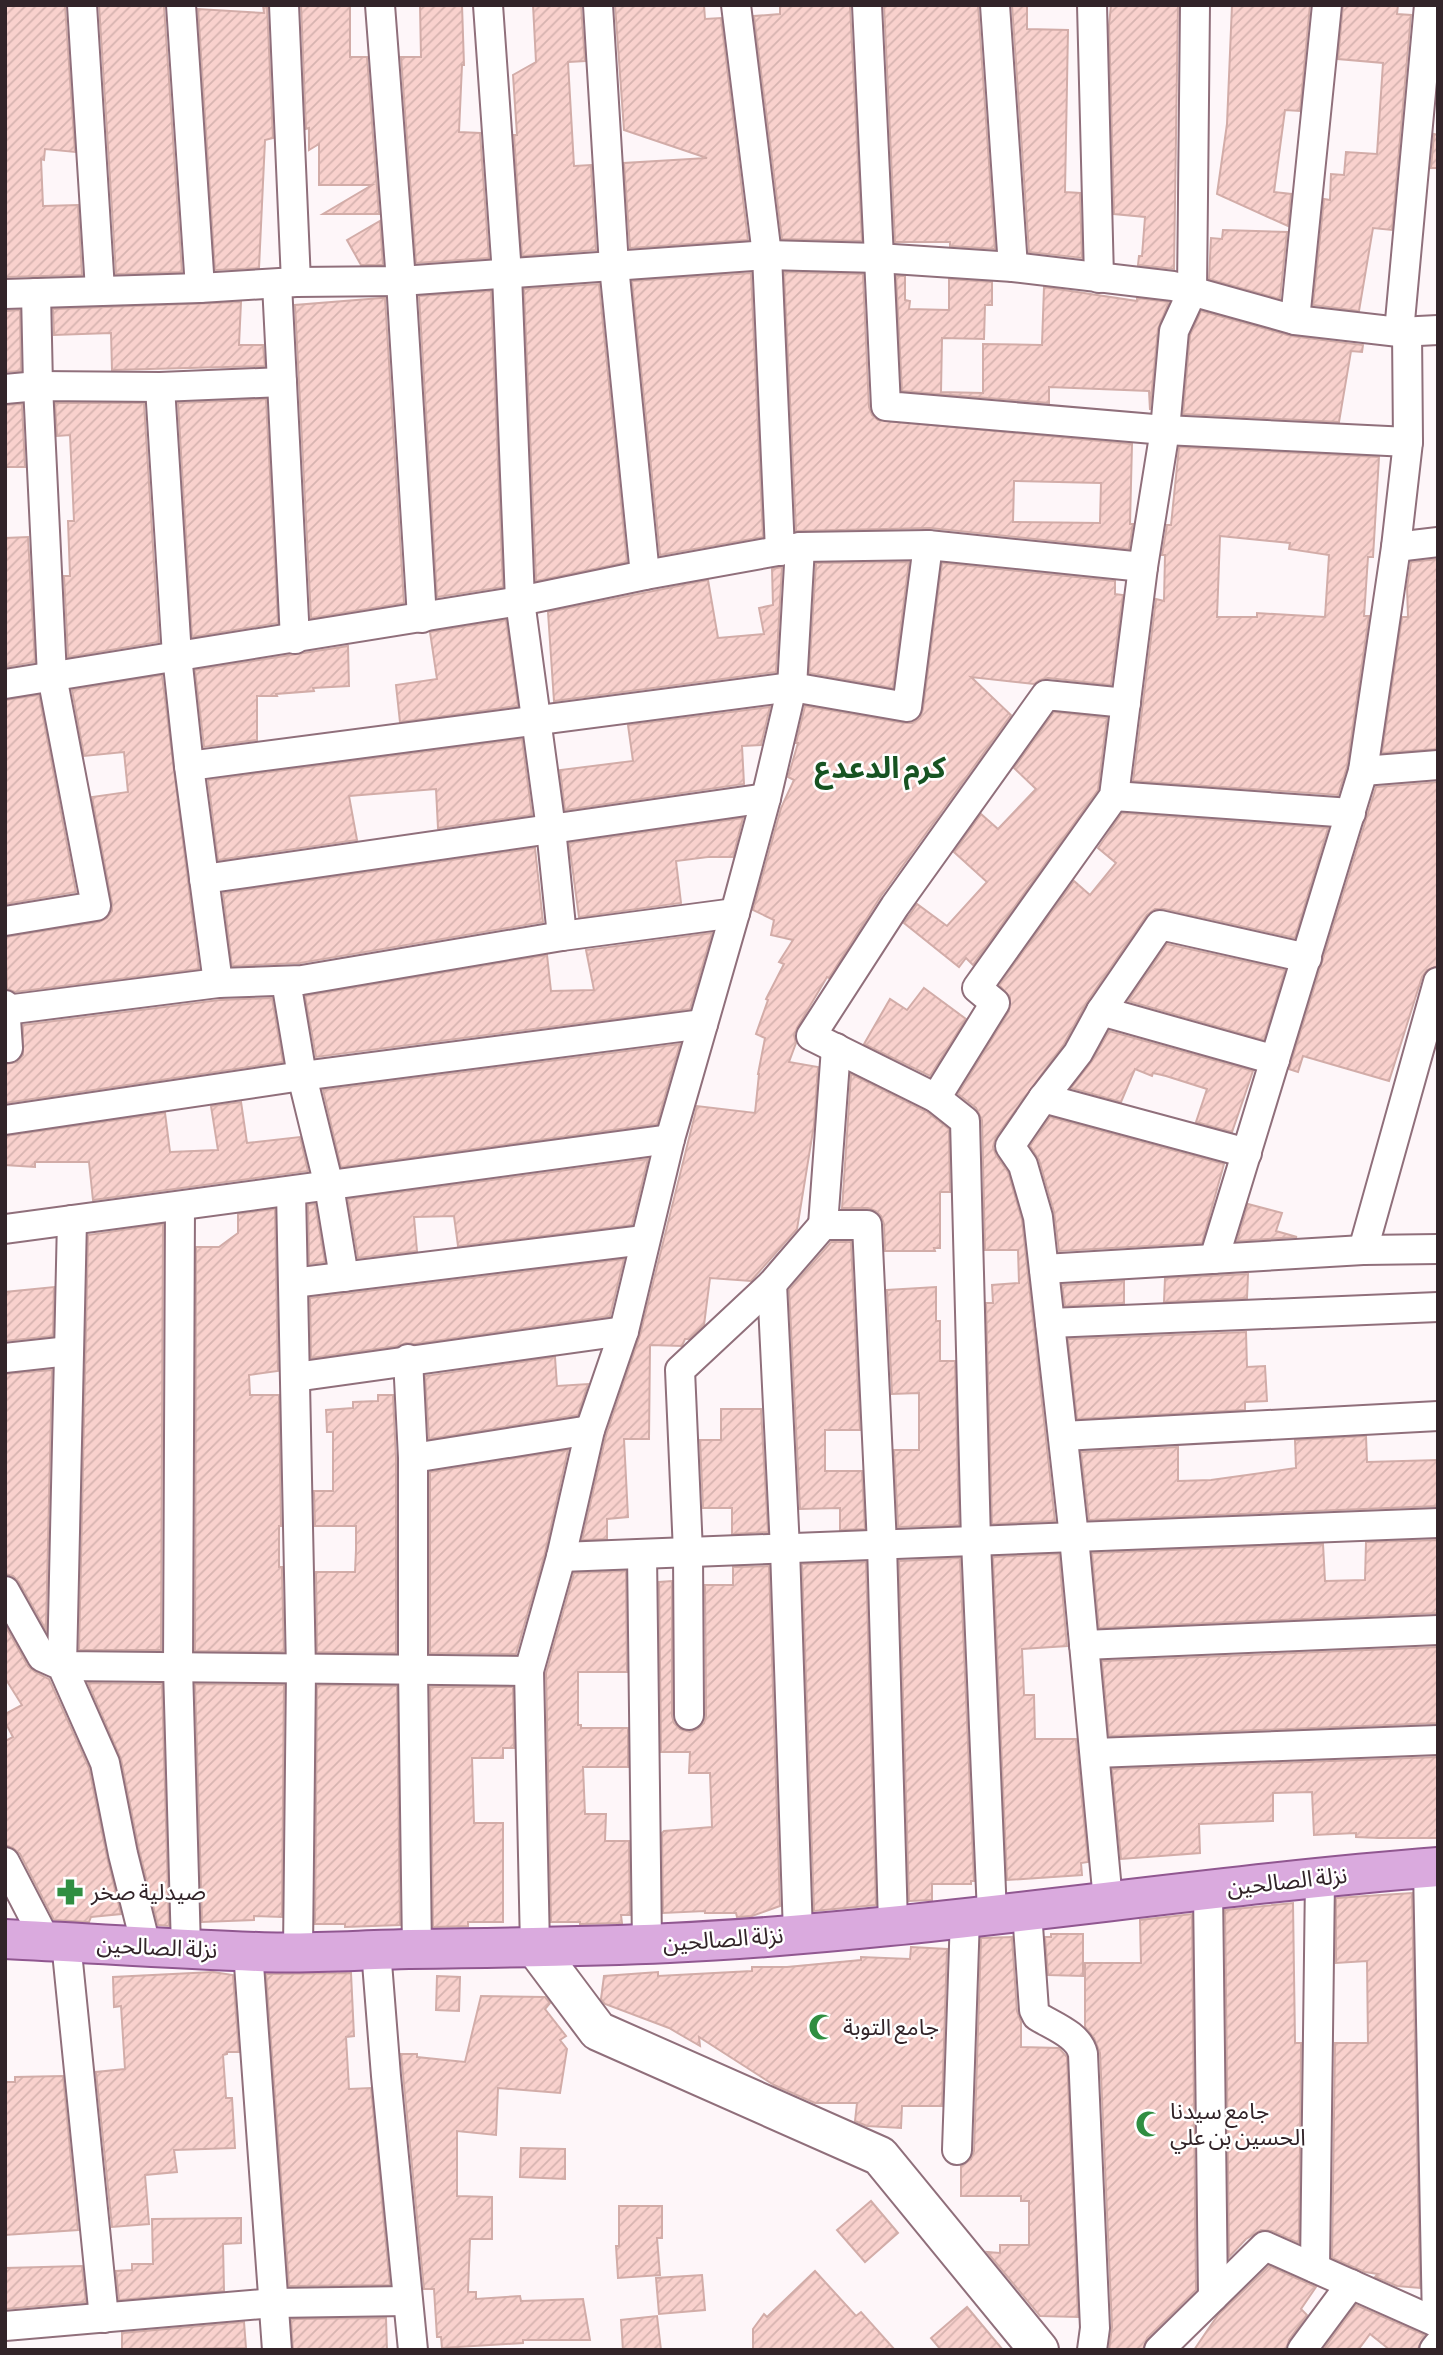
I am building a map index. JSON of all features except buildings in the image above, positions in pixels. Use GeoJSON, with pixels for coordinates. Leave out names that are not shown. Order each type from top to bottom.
{"type":"FeatureCollection","features":[{"type":"Feature","properties":{"kind":"main road","name":"نزلة الصالحين"},"geometry":{"type":"LineString","coordinates":[[5,1939],[248,1951],[646,1944],[798,1934],[1433,1868]]}},
{"type":"Feature","properties":{"kind":"street"},"geometry":{"type":"LineString","coordinates":[[82,5],[100,290]]}},
{"type":"Feature","properties":{"kind":"street"},"geometry":{"type":"LineString","coordinates":[[181,5],[200,288]]}},
{"type":"Feature","properties":{"kind":"street"},"geometry":{"type":"LineString","coordinates":[[284,5],[286,283],[282,382],[295,639]]}},
{"type":"Feature","properties":{"kind":"street"},"geometry":{"type":"LineString","coordinates":[[380,5],[422,618]]}},
{"type":"Feature","properties":{"kind":"street"},"geometry":{"type":"LineString","coordinates":[[488,5],[507,274],[520,601],[551,829],[562,936]]}},
{"type":"Feature","properties":{"kind":"street"},"geometry":{"type":"LineString","coordinates":[[598,5],[614,266],[645,575]]}},
{"type":"Feature","properties":{"kind":"street"},"geometry":{"type":"LineString","coordinates":[[736,5],[767,255],[790,549],[792,687],[735,913],[670,1139],[624,1331],[590,1430],[561,1557],[529,1671],[534,1947],[598,2031],[880,2156],[1039,2350]]}},
{"type":"Feature","properties":{"kind":"street"},"geometry":{"type":"LineString","coordinates":[[867,5],[886,406],[1164,430],[1408,442]]}},
{"type":"Feature","properties":{"kind":"street"},"geometry":{"type":"LineString","coordinates":[[995,5],[1013,268]]}},
{"type":"Feature","properties":{"kind":"street"},"geometry":{"type":"LineString","coordinates":[[1092,5],[1099,278]]}},
{"type":"Feature","properties":{"kind":"street"},"geometry":{"type":"LineString","coordinates":[[936,1098],[995,1003],[977,988],[1114,796],[1143,567],[1164,430],[1174,331],[1192,292],[1195,5]]}},
{"type":"Feature","properties":{"kind":"street"},"geometry":{"type":"LineString","coordinates":[[1294,320],[1327,5]]}},
{"type":"Feature","properties":{"kind":"street"},"geometry":{"type":"LineString","coordinates":[[1214,1259],[1363,771],[1396,547],[1408,442],[1403,331],[1429,5]]}},
{"type":"Feature","properties":{"kind":"street"},"geometry":{"type":"LineString","coordinates":[[5,294],[401,281],[767,255],[878,258],[1013,268],[1173,286],[1294,320],[1403,331],[1438,330]]}},
{"type":"Feature","properties":{"kind":"street"},"geometry":{"type":"LineString","coordinates":[[5,921],[96,906],[52,676],[36,293]]}},
{"type":"Feature","properties":{"kind":"street"},"geometry":{"type":"LineString","coordinates":[[5,389],[38,386],[160,387],[282,382]]}},
{"type":"Feature","properties":{"kind":"street"},"geometry":{"type":"LineString","coordinates":[[160,387],[177,656],[218,983]]}},
{"type":"Feature","properties":{"kind":"street"},"geometry":{"type":"LineString","coordinates":[[1396,547],[1438,542]]}},
{"type":"Feature","properties":{"kind":"street"},"geometry":{"type":"LineString","coordinates":[[189,766],[792,687],[907,707],[928,545]]}},
{"type":"Feature","properties":{"kind":"street"},"geometry":{"type":"LineString","coordinates":[[5,684],[422,618],[790,549],[928,545],[1143,567]]}},
{"type":"Feature","properties":{"kind":"street"},"geometry":{"type":"LineString","coordinates":[[957,2150],[995,1914],[976,1541],[965,1121],[936,1098],[811,1036],[895,906],[1046,695],[1126,704]]}},
{"type":"Feature","properties":{"kind":"street"},"geometry":{"type":"LineString","coordinates":[[1363,771],[1438,765]]}},
{"type":"Feature","properties":{"kind":"street"},"geometry":{"type":"LineString","coordinates":[[1114,796],[1351,813]]}},
{"type":"Feature","properties":{"kind":"street"},"geometry":{"type":"LineString","coordinates":[[204,879],[766,798]]}},
{"type":"Feature","properties":{"kind":"street"},"geometry":{"type":"LineString","coordinates":[[8,1048],[6,1007],[218,983],[302,980],[562,936],[735,913]]}},
{"type":"Feature","properties":{"kind":"street"},"geometry":{"type":"LineString","coordinates":[[1108,1901],[1074,1537],[1038,1217],[1023,1165],[1010,1146],[1078,1053],[1101,1011],[1160,925],[1307,958]]}},
{"type":"Feature","properties":{"kind":"street"},"geometry":{"type":"LineString","coordinates":[[286,981],[302,1076],[328,1186],[344,1277]]}},
{"type":"Feature","properties":{"kind":"street"},"geometry":{"type":"LineString","coordinates":[[1363,1250],[1438,982]]}},
{"type":"Feature","properties":{"kind":"street"},"geometry":{"type":"LineString","coordinates":[[1101,1011],[1275,1060]]}},
{"type":"Feature","properties":{"kind":"street"},"geometry":{"type":"LineString","coordinates":[[5,1120],[302,1076],[703,1024]]}},
{"type":"Feature","properties":{"kind":"street"},"geometry":{"type":"LineString","coordinates":[[689,1715],[688,1552],[680,1370],[772,1284],[823,1225],[836,1048]]}},
{"type":"Feature","properties":{"kind":"street"},"geometry":{"type":"LineString","coordinates":[[1043,1098],[1247,1153]]}},
{"type":"Feature","properties":{"kind":"street"},"geometry":{"type":"LineString","coordinates":[[5,1229],[670,1139]]}},
{"type":"Feature","properties":{"kind":"street"},"geometry":{"type":"LineString","coordinates":[[291,1191],[301,1670],[298,1951]]}},
{"type":"Feature","properties":{"kind":"street"},"geometry":{"type":"LineString","coordinates":[[180,1206],[178,1668],[186,1948]]}},
{"type":"Feature","properties":{"kind":"street"},"geometry":{"type":"LineString","coordinates":[[72,1220],[62,1667],[104,1763],[146,1946]]}},
{"type":"Feature","properties":{"kind":"street"},"geometry":{"type":"LineString","coordinates":[[823,1225],[867,1225],[882,1545],[893,1924]]}},
{"type":"Feature","properties":{"kind":"street"},"geometry":{"type":"LineString","coordinates":[[293,1283],[644,1240]]}},
{"type":"Feature","properties":{"kind":"street"},"geometry":{"type":"LineString","coordinates":[[1044,1269],[1363,1250],[1438,1250]]}},
{"type":"Feature","properties":{"kind":"street"},"geometry":{"type":"LineString","coordinates":[[772,1284],[785,1549],[798,1934]]}},
{"type":"Feature","properties":{"kind":"street"},"geometry":{"type":"LineString","coordinates":[[1050,1323],[1438,1307]]}},
{"type":"Feature","properties":{"kind":"street"},"geometry":{"type":"LineString","coordinates":[[295,1377],[408,1359],[624,1331]]}},
{"type":"Feature","properties":{"kind":"street"},"geometry":{"type":"LineString","coordinates":[[5,1358],[69,1350]]}},
{"type":"Feature","properties":{"kind":"street"},"geometry":{"type":"LineString","coordinates":[[408,1359],[413,1458],[417,1949]]}},
{"type":"Feature","properties":{"kind":"street"},"geometry":{"type":"LineString","coordinates":[[1063,1436],[1438,1416]]}},
{"type":"Feature","properties":{"kind":"street"},"geometry":{"type":"LineString","coordinates":[[413,1458],[590,1430]]}},
{"type":"Feature","properties":{"kind":"street"},"geometry":{"type":"LineString","coordinates":[[561,1557],[1438,1523]]}},
{"type":"Feature","properties":{"kind":"street"},"geometry":{"type":"LineString","coordinates":[[642,1554],[646,1944]]}},
{"type":"Feature","properties":{"kind":"street"},"geometry":{"type":"LineString","coordinates":[[5,1591],[42,1657],[62,1667],[529,1671]]}},
{"type":"Feature","properties":{"kind":"street"},"geometry":{"type":"LineString","coordinates":[[1084,1644],[1438,1630]]}},
{"type":"Feature","properties":{"kind":"street"},"geometry":{"type":"LineString","coordinates":[[1095,1753],[1438,1740]]}},
{"type":"Feature","properties":{"kind":"street"},"geometry":{"type":"LineString","coordinates":[[5,1862],[56,1941],[104,2318]]}},
{"type":"Feature","properties":{"kind":"street"},"geometry":{"type":"LineString","coordinates":[[1433,1868],[1437,2335]]}},
{"type":"Feature","properties":{"kind":"street"},"geometry":{"type":"LineString","coordinates":[[1315,2268],[1320,1878]]}},
{"type":"Feature","properties":{"kind":"street"},"geometry":{"type":"LineString","coordinates":[[1208,1890],[1213,2297]]}},
{"type":"Feature","properties":{"kind":"street"},"geometry":{"type":"LineString","coordinates":[[995,1914],[1034,2010],[1038,2016],[1082,2046],[1096,2328],[1092,2350]]}},
{"type":"Feature","properties":{"kind":"street"},"geometry":{"type":"LineString","coordinates":[[376,1950],[413,2350]]}},
{"type":"Feature","properties":{"kind":"street"},"geometry":{"type":"LineString","coordinates":[[248,1951],[277,2350]]}},
{"type":"Feature","properties":{"kind":"street"},"geometry":{"type":"LineString","coordinates":[[1159,2350],[1265,2246],[1351,2284],[1437,2335]]}},
{"type":"Feature","properties":{"kind":"street"},"geometry":{"type":"LineString","coordinates":[[1303,2350],[1351,2284]]}},
{"type":"Feature","properties":{"kind":"street"},"geometry":{"type":"LineString","coordinates":[[5,2326],[274,2304],[407,2301]]}},
{"type":"Feature","properties":{"kind":"place","name":"صيدلية صخر"},"geometry":{"type":"Point","coordinates":[70,1892]}},
{"type":"Feature","properties":{"kind":"place","name":"جامع التوبة"},"geometry":{"type":"Point","coordinates":[822,2027]}},
{"type":"Feature","properties":{"kind":"place","name":"جامع سيدنا الحسين بن علي"},"geometry":{"type":"Point","coordinates":[1149,2124]}},
{"type":"Feature","properties":{"kind":"district","name":"كرم الدعدع"},"geometry":{"type":"Point","coordinates":[880,768]}}]}
